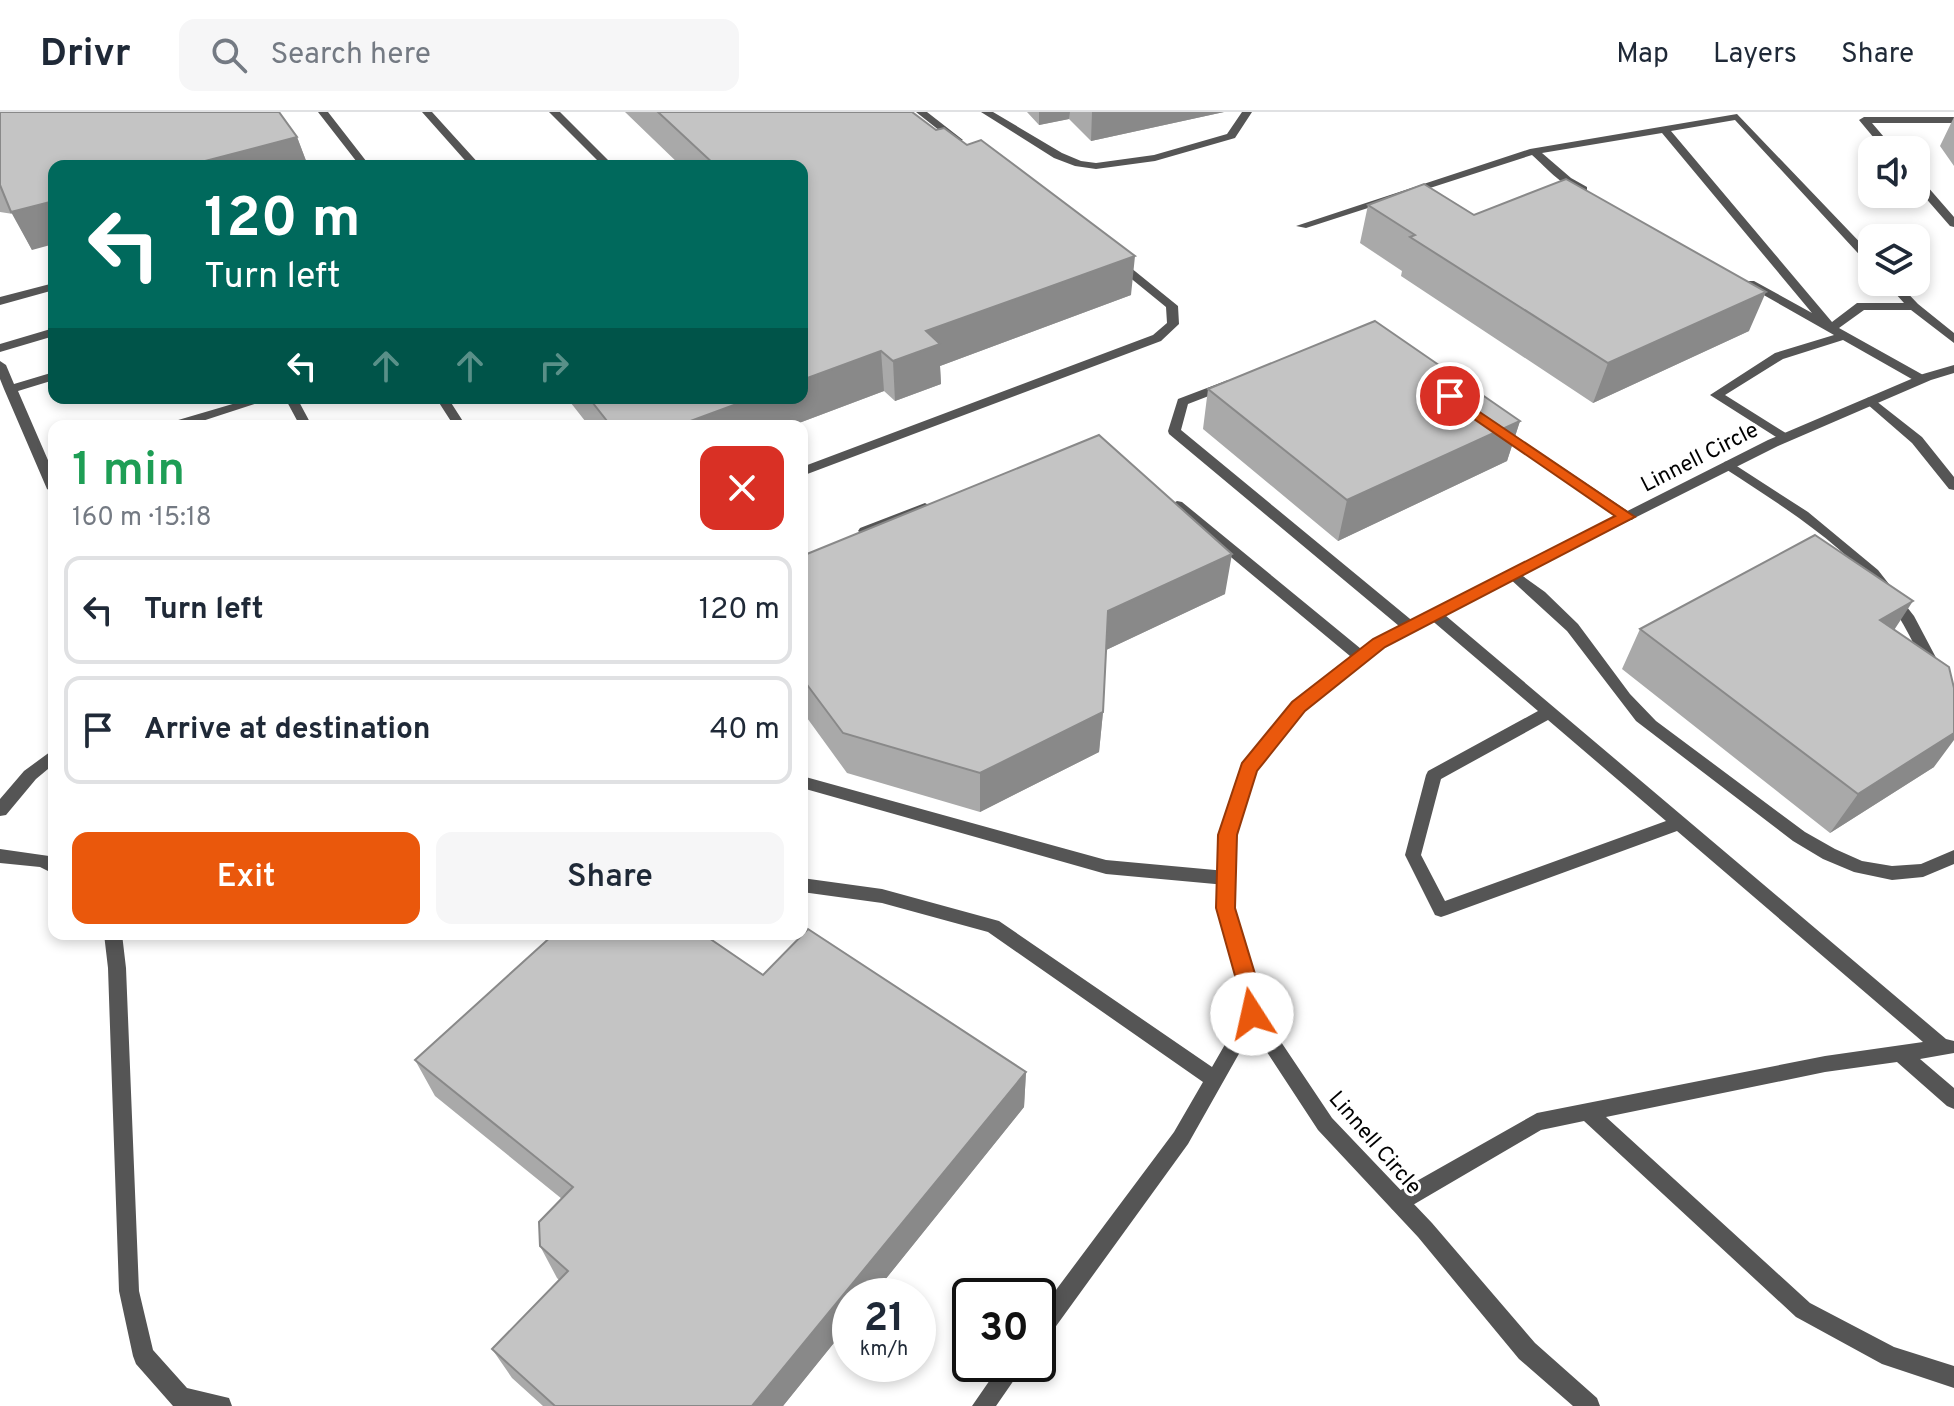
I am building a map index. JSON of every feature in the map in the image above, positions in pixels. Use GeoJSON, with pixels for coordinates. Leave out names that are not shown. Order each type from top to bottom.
{"type":"FeatureCollection","features":[{"type":"Feature","properties":{"kind":"street"},"geometry":{"type":"LineString","coordinates":[[323,112],[360,160]]}},
{"type":"Feature","properties":{"kind":"street"},"geometry":{"type":"LineString","coordinates":[[427,112],[471,160]]}},
{"type":"Feature","properties":{"kind":"street"},"geometry":{"type":"LineString","coordinates":[[554,112],[603,160]]}},
{"type":"Feature","properties":{"kind":"street"},"geometry":{"type":"LineString","coordinates":[[921,112],[971,149]]}},
{"type":"Feature","properties":{"kind":"street"},"geometry":{"type":"LineString","coordinates":[[986,112],[1009,128],[1078,164],[1128,164],[1231,136],[1247,112]]}},
{"type":"Feature","properties":{"kind":"street"},"geometry":{"type":"LineString","coordinates":[[1302,226],[1534,151],[1737,117],[1858,247]]}},
{"type":"Feature","properties":{"kind":"street"},"geometry":{"type":"LineString","coordinates":[[1878,136],[1864,120],[1954,120]]}},
{"type":"Feature","properties":{"kind":"street"},"geometry":{"type":"LineString","coordinates":[[1664,129],[1831,328]]}},
{"type":"Feature","properties":{"kind":"street"},"geometry":{"type":"LineString","coordinates":[[1534,151],[1567,180],[1595,196]]}},
{"type":"Feature","properties":{"kind":"street"},"geometry":{"type":"LineString","coordinates":[[1930,196],[1954,224]]}},
{"type":"Feature","properties":{"kind":"street"},"geometry":{"type":"LineString","coordinates":[[808,470],[1157,338],[1173,324],[1172,306],[1104,251]]}},
{"type":"Feature","properties":{"kind":"street"},"geometry":{"type":"LineString","coordinates":[[1734,274],[1921,379]]}},
{"type":"Feature","properties":{"kind":"street"},"geometry":{"type":"LineString","coordinates":[[0,301],[48,288]]}},
{"type":"Feature","properties":{"kind":"street"},"geometry":{"type":"LineString","coordinates":[[1904,296],[1954,339]]}},
{"type":"Feature","properties":{"kind":"street"},"geometry":{"type":"LineString","coordinates":[[1831,328],[1861,306],[1914,307]]}},
{"type":"Feature","properties":{"kind":"street"},"geometry":{"type":"LineString","coordinates":[[0,348],[48,334]]}},
{"type":"Feature","properties":{"kind":"street"},"geometry":{"type":"LineString","coordinates":[[1784,438],[1716,395],[1779,356],[1844,336]]}},
{"type":"Feature","properties":{"kind":"street"},"geometry":{"type":"LineString","coordinates":[[0,365],[48,461]]}},
{"type":"Feature","properties":{"kind":"street","name":"Linnell Circle"},"geometry":{"type":"LineString","coordinates":[[1589,1406],[1527,1351],[1399,1202],[1325,1124],[1252,1014],[1251,997],[1225,908],[1228,835],[1249,768],[1298,706],[1379,643],[1784,438],[1921,379],[1954,369]]}},
{"type":"Feature","properties":{"kind":"street"},"geometry":{"type":"LineString","coordinates":[[10,389],[48,378]]}},
{"type":"Feature","properties":{"kind":"street"},"geometry":{"type":"LineString","coordinates":[[1239,380],[1182,402],[1174,431],[1410,627]]}},
{"type":"Feature","properties":{"kind":"street"},"geometry":{"type":"LineString","coordinates":[[1871,401],[1917,440],[1954,486]]}},
{"type":"Feature","properties":{"kind":"street"},"geometry":{"type":"LineString","coordinates":[[193,420],[247,404]]}},
{"type":"Feature","properties":{"kind":"street"},"geometry":{"type":"LineString","coordinates":[[1488,422],[1627,517]]}},
{"type":"Feature","properties":{"kind":"street"},"geometry":{"type":"LineString","coordinates":[[1729,465],[1805,516],[1877,578],[1908,618],[1941,686]]}},
{"type":"Feature","properties":{"kind":"street"},"geometry":{"type":"LineString","coordinates":[[844,539],[943,500]]}},
{"type":"Feature","properties":{"kind":"street"},"geometry":{"type":"LineString","coordinates":[[1171,500],[1361,657]]}},
{"type":"Feature","properties":{"kind":"street"},"geometry":{"type":"LineString","coordinates":[[1513,574],[1553,607],[1582,638],[1605,675],[1643,718],[1788,830],[1836,859],[1892,874],[1937,869],[1954,857]]}},
{"type":"Feature","properties":{"kind":"street"},"geometry":{"type":"LineString","coordinates":[[1434,614],[1949,1047]]}},
{"type":"Feature","properties":{"kind":"street"},"geometry":{"type":"LineString","coordinates":[[1549,712],[1434,775],[1413,855],[1441,910],[1680,823]]}},
{"type":"Feature","properties":{"kind":"street"},"geometry":{"type":"LineString","coordinates":[[0,810],[30,775],[48,760]]}},
{"type":"Feature","properties":{"kind":"street"},"geometry":{"type":"LineString","coordinates":[[808,784],[1106,867],[1226,878]]}},
{"type":"Feature","properties":{"kind":"street"},"geometry":{"type":"LineString","coordinates":[[0,856],[48,864]]}},
{"type":"Feature","properties":{"kind":"street"},"geometry":{"type":"LineString","coordinates":[[808,886],[882,896],[993,926],[1216,1080]]}},
{"type":"Feature","properties":{"kind":"street"},"geometry":{"type":"LineString","coordinates":[[114,940],[129,1291],[144,1356],[181,1398],[221,1406]]}},
{"type":"Feature","properties":{"kind":"street"},"geometry":{"type":"LineString","coordinates":[[1056,1308],[1181,1138],[1252,1014]]}},
{"type":"Feature","properties":{"kind":"street"},"geometry":{"type":"LineString","coordinates":[[1399,1202],[1537,1122],[1825,1064],[1949,1047]]}},
{"type":"Feature","properties":{"kind":"street"},"geometry":{"type":"LineString","coordinates":[[1901,1054],[1954,1100]]}},
{"type":"Feature","properties":{"kind":"street"},"geometry":{"type":"LineString","coordinates":[[1587,1112],[1803,1310],[1890,1356],[1954,1377]]}},
{"type":"Feature","properties":{"kind":"street"},"geometry":{"type":"LineString","coordinates":[[983,1406],[1001,1382]]}},
{"type":"Feature","properties":{"kind":"building"},"geometry":{"type":"Polygon","coordinates":[[[0,112],[279,112],[297,137],[209,160],[48,160],[48,203],[11,212],[0,185],[0,112]]]}},
{"type":"Feature","properties":{"kind":"building"},"geometry":{"type":"Polygon","coordinates":[[[658,112],[912,112],[936,130],[944,128],[967,145],[981,140],[1135,256],[926,331],[940,344],[893,361],[881,351],[808,378],[808,160],[710,160],[658,112]]]}},
{"type":"Feature","properties":{"kind":"building"},"geometry":{"type":"Polygon","coordinates":[[[1566,179],[1766,292],[1608,363],[1410,237],[1415,235],[1368,205],[1424,184],[1474,215],[1566,179]]]}},
{"type":"Feature","properties":{"kind":"building"},"geometry":{"type":"Polygon","coordinates":[[[1375,321],[1520,421],[1347,500],[1208,389],[1375,321]]]}},
{"type":"Feature","properties":{"kind":"building"},"geometry":{"type":"Polygon","coordinates":[[[594,404],[737,404],[693,420],[606,420],[594,404]]]}},
{"type":"Feature","properties":{"kind":"building"},"geometry":{"type":"Polygon","coordinates":[[[1099,435],[1232,554],[1108,611],[1103,712],[980,773],[843,733],[808,686],[808,554],[1099,435]]]}},
{"type":"Feature","properties":{"kind":"building"},"geometry":{"type":"Polygon","coordinates":[[[1815,535],[1913,601],[1880,620],[1949,667],[1954,688],[1954,733],[1858,794],[1640,629],[1815,535]]]}},
{"type":"Feature","properties":{"kind":"building"},"geometry":{"type":"Polygon","coordinates":[[[808,929],[1026,1072],[857,1278],[832,1278],[832,1308],[752,1406],[555,1406],[492,1349],[568,1271],[540,1246],[539,1222],[573,1187],[415,1060],[547,940],[712,940],[763,975],[797,940],[808,940],[808,929]]]}},
{"type":"Feature","properties":{"kind":"route"},"geometry":{"type":"LineString","coordinates":[[1252,1014],[1251,997],[1225,908],[1228,835],[1249,768],[1298,706],[1379,643],[1627,517],[1450,396]]}}]}
